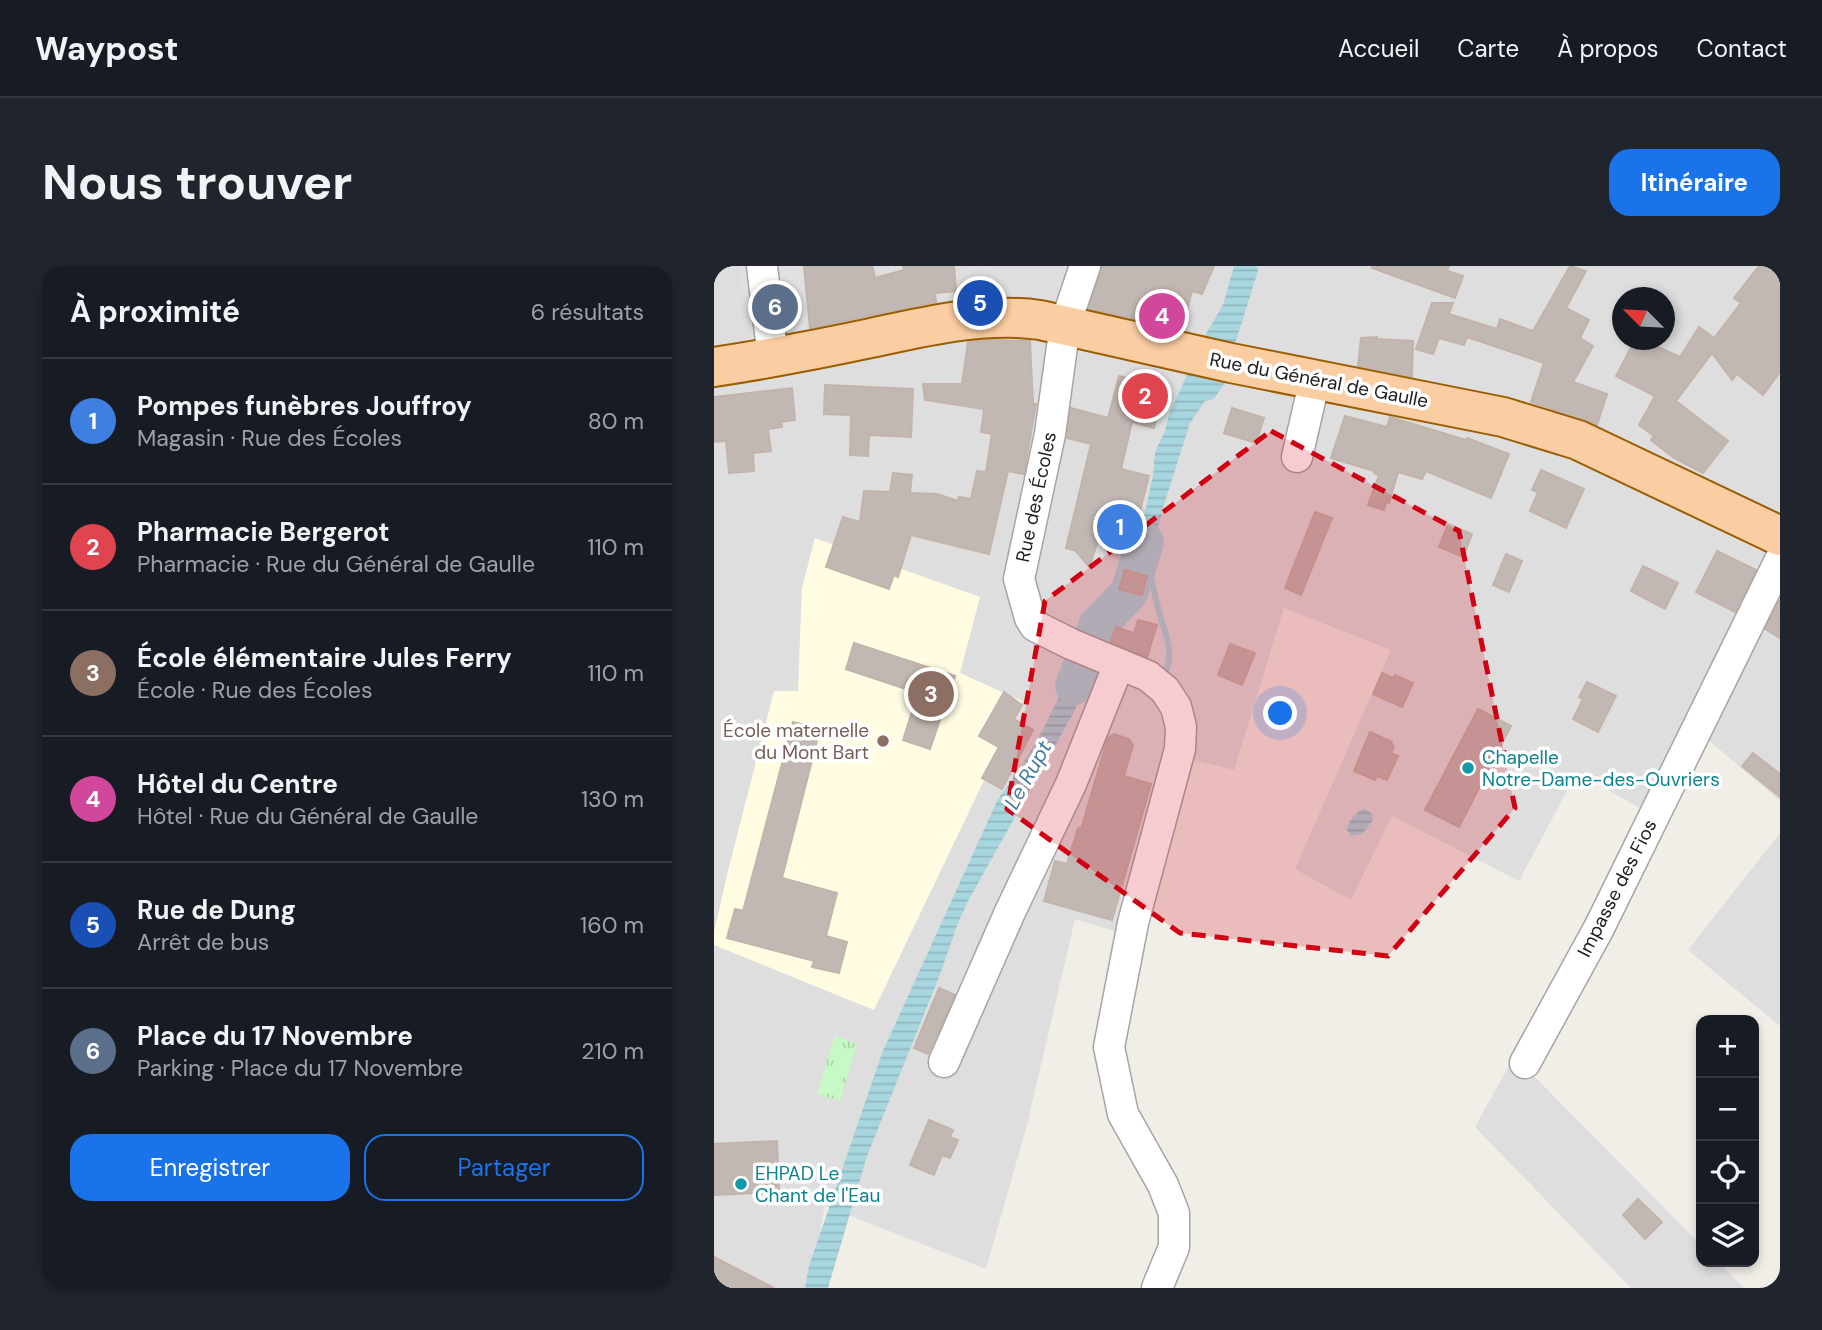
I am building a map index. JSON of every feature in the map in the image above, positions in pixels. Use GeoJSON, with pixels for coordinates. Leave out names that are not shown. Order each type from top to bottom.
{"type":"FeatureCollection","features":[{"type":"Feature","properties":{"kind":"main road","name":"Rue du Général de Gaulle"},"geometry":{"type":"LineString","coordinates":[[714,367],[773,358],[948,322],[1022,318],[1503,417],[1578,440],[1780,536]]}},
{"type":"Feature","properties":{"kind":"street"},"geometry":{"type":"LineString","coordinates":[[762,266],[773,358]]}},
{"type":"Feature","properties":{"kind":"street","name":"Rue des Écoles"},"geometry":{"type":"LineString","coordinates":[[1084,266],[1065,325],[1050,434],[1019,579],[1030,618],[1035,626],[1148,676],[1169,696],[1176,707],[1181,727],[1180,749],[1133,923],[1110,1047],[1122,1114],[1163,1185],[1174,1213],[1174,1247],[1157,1288]]}},
{"type":"Feature","properties":{"kind":"street"},"geometry":{"type":"LineString","coordinates":[[1297,457],[1315,379]]}},
{"type":"Feature","properties":{"kind":"street","name":"Impasse des Fios"},"geometry":{"type":"LineString","coordinates":[[1525,1063],[1599,928],[1780,560]]}},
{"type":"Feature","properties":{"kind":"street"},"geometry":{"type":"LineString","coordinates":[[944,1062],[1010,912],[1071,785],[1110,660]]}},
{"type":"Feature","properties":{"kind":"highlighted area"},"geometry":{"type":"Polygon","coordinates":[[[1271,431],[1459,531],[1515,808],[1388,956],[1180,933],[1007,809],[1045,601],[1271,431]]]}},
{"type":"Feature","properties":{"kind":"shaded area"},"geometry":{"type":"Polygon","coordinates":[[[714,266],[1780,266],[1780,801],[1706,738],[1529,1071],[1696,1240],[1696,1267],[1723,1267],[1744,1288],[1631,1288],[1475,1127],[1648,813],[1577,772],[1519,881],[1392,816],[1351,900],[1295,869],[1391,650],[1284,608],[1234,770],[1189,759],[1136,938],[1075,919],[1027,1125],[986,1269],[825,1206],[809,1288],[714,1288],[714,266]]]}},
{"type":"Feature","properties":{"kind":"shaded area"},"geometry":{"type":"Polygon","coordinates":[[[741,266],[802,266],[806,330],[759,333],[748,326],[741,266]]]}},
{"type":"Feature","properties":{"kind":"shaded area","name":"École maternelle du Mont Bart"},"geometry":{"type":"Polygon","coordinates":[[[815,538],[980,597],[960,673],[1022,701],[874,1010],[714,945],[714,932],[728,871],[774,691],[798,691],[802,588],[815,538]]]}},
{"type":"Feature","properties":{"kind":"shaded area"},"geometry":{"type":"Polygon","coordinates":[[[1780,833],[1780,1026],[1688,950],[1780,833]]]}},
{"type":"Feature","properties":{"kind":"green space"},"geometry":{"type":"Polygon","coordinates":[[[835,1036],[857,1044],[840,1101],[817,1094],[835,1036]]]}},
{"type":"Feature","properties":{"kind":"water"},"geometry":{"type":"Polygon","coordinates":[[[1234,266],[1257,266],[1258,271],[1234,347],[1227,379],[1214,399],[1205,401],[1190,423],[1162,511],[1147,576],[1125,570],[1140,537],[1155,452],[1165,431],[1169,414],[1207,332],[1223,305],[1234,266]]]}},
{"type":"Feature","properties":{"kind":"water"},"geometry":{"type":"Polygon","coordinates":[[[1076,652],[1091,665],[1075,710],[958,923],[867,1156],[828,1288],[805,1288],[809,1266],[882,1053],[998,799],[1043,729],[1076,652]]]}},
{"type":"Feature","properties":{"kind":"water"},"geometry":{"type":"Polygon","coordinates":[[[1365,809],[1372,814],[1373,820],[1362,834],[1351,836],[1347,830],[1349,823],[1356,814],[1365,809]]]}},
{"type":"Feature","properties":{"kind":"building"},"geometry":{"type":"Polygon","coordinates":[[[804,266],[872,266],[875,278],[904,270],[903,266],[954,266],[956,291],[935,293],[936,302],[810,328],[804,266]]]}},
{"type":"Feature","properties":{"kind":"building"},"geometry":{"type":"Polygon","coordinates":[[[1102,266],[1214,266],[1202,294],[1192,291],[1182,329],[1089,309],[1102,266]]]}},
{"type":"Feature","properties":{"kind":"building"},"geometry":{"type":"Polygon","coordinates":[[[1449,266],[1447,271],[1463,276],[1455,298],[1372,268],[1449,266]]]}},
{"type":"Feature","properties":{"kind":"building"},"geometry":{"type":"Polygon","coordinates":[[[1570,266],[1586,271],[1566,308],[1589,320],[1580,338],[1593,346],[1573,382],[1607,394],[1597,425],[1531,402],[1544,363],[1467,337],[1464,345],[1439,338],[1433,354],[1416,349],[1432,303],[1453,303],[1449,314],[1497,329],[1500,319],[1533,331],[1570,266]]]}},
{"type":"Feature","properties":{"kind":"building"},"geometry":{"type":"Polygon","coordinates":[[[1759,266],[1780,266],[1780,372],[1763,395],[1737,374],[1732,380],[1712,353],[1676,401],[1728,441],[1703,473],[1674,458],[1651,440],[1654,436],[1639,425],[1655,396],[1616,376],[1630,350],[1665,350],[1680,357],[1699,327],[1714,338],[1741,303],[1734,298],[1759,266]]]}},
{"type":"Feature","properties":{"kind":"building"},"geometry":{"type":"Polygon","coordinates":[[[1361,338],[1413,341],[1412,377],[1358,366],[1361,338]]]}},
{"type":"Feature","properties":{"kind":"building"},"geometry":{"type":"Polygon","coordinates":[[[1030,341],[1033,404],[1036,404],[1024,474],[1008,471],[989,554],[911,535],[898,577],[894,575],[889,589],[826,567],[843,517],[860,522],[864,491],[890,492],[893,473],[912,475],[910,493],[937,494],[958,501],[959,497],[971,499],[977,471],[986,472],[992,434],[981,432],[984,409],[925,400],[923,384],[962,384],[968,342],[1030,341]]]}},
{"type":"Feature","properties":{"kind":"building"},"geometry":{"type":"Polygon","coordinates":[[[1119,376],[1164,388],[1154,428],[1132,422],[1121,469],[1149,476],[1131,545],[1099,538],[1089,567],[1076,551],[1066,548],[1091,444],[1067,438],[1071,408],[1108,418],[1119,376]]]}},
{"type":"Feature","properties":{"kind":"building"},"geometry":{"type":"Polygon","coordinates":[[[825,385],[913,389],[911,437],[869,435],[868,456],[850,455],[851,415],[824,414],[825,385]]]}},
{"type":"Feature","properties":{"kind":"building"},"geometry":{"type":"Polygon","coordinates":[[[792,388],[795,420],[781,422],[782,427],[768,429],[771,451],[753,453],[754,471],[729,473],[726,441],[714,442],[714,397],[792,388]]]}},
{"type":"Feature","properties":{"kind":"building"},"geometry":{"type":"Polygon","coordinates":[[[1232,408],[1264,418],[1256,443],[1224,433],[1232,408]]]}},
{"type":"Feature","properties":{"kind":"building"},"geometry":{"type":"Polygon","coordinates":[[[1345,416],[1387,427],[1390,417],[1466,440],[1467,438],[1509,454],[1491,498],[1426,471],[1422,479],[1398,472],[1389,503],[1386,502],[1384,510],[1368,505],[1379,475],[1374,471],[1331,458],[1345,416]]]}},
{"type":"Feature","properties":{"kind":"building"},"geometry":{"type":"Polygon","coordinates":[[[1541,470],[1584,489],[1566,528],[1530,511],[1538,492],[1532,490],[1541,470]]]}},
{"type":"Feature","properties":{"kind":"building"},"geometry":{"type":"Polygon","coordinates":[[[1315,512],[1332,518],[1301,595],[1285,588],[1315,512]]]}},
{"type":"Feature","properties":{"kind":"building"},"geometry":{"type":"Polygon","coordinates":[[[1448,524],[1472,534],[1463,557],[1439,547],[1448,524]]]}},
{"type":"Feature","properties":{"kind":"building"},"geometry":{"type":"Polygon","coordinates":[[[1717,551],[1756,570],[1735,612],[1696,592],[1717,551]]]}},
{"type":"Feature","properties":{"kind":"building"},"geometry":{"type":"Polygon","coordinates":[[[1506,554],[1522,561],[1509,592],[1493,585],[1506,554]]]}},
{"type":"Feature","properties":{"kind":"building"},"geometry":{"type":"Polygon","coordinates":[[[1643,566],[1678,583],[1665,609],[1631,591],[1643,566]]]}},
{"type":"Feature","properties":{"kind":"building"},"geometry":{"type":"Polygon","coordinates":[[[1125,570],[1147,576],[1142,595],[1119,589],[1125,570]]]}},
{"type":"Feature","properties":{"kind":"building"},"geometry":{"type":"Polygon","coordinates":[[[1780,600],[1780,638],[1765,629],[1780,600]]]}},
{"type":"Feature","properties":{"kind":"building"},"geometry":{"type":"Polygon","coordinates":[[[1138,620],[1157,625],[1147,657],[1111,642],[1116,627],[1134,633],[1138,620]]]}},
{"type":"Feature","properties":{"kind":"building"},"geometry":{"type":"Polygon","coordinates":[[[854,643],[955,676],[930,749],[903,740],[916,699],[911,697],[912,691],[846,669],[854,643]]]}},
{"type":"Feature","properties":{"kind":"building"},"geometry":{"type":"Polygon","coordinates":[[[1230,644],[1255,653],[1242,685],[1218,675],[1230,644]]]}},
{"type":"Feature","properties":{"kind":"building"},"geometry":{"type":"Polygon","coordinates":[[[1382,673],[1413,683],[1402,707],[1373,694],[1382,673]]]}},
{"type":"Feature","properties":{"kind":"building"},"geometry":{"type":"Polygon","coordinates":[[[1587,682],[1616,696],[1598,732],[1573,719],[1583,699],[1579,697],[1587,682]]]}},
{"type":"Feature","properties":{"kind":"building"},"geometry":{"type":"Polygon","coordinates":[[[1004,692],[1022,705],[1014,719],[1033,730],[1002,789],[982,778],[999,747],[979,736],[1004,692]]]}},
{"type":"Feature","properties":{"kind":"building","name":"Chapelle Notre-Dame-des-Ouvriers"},"geometry":{"type":"Polygon","coordinates":[[[1478,709],[1511,726],[1459,827],[1425,810],[1478,709]]]}},
{"type":"Feature","properties":{"kind":"building"},"geometry":{"type":"Polygon","coordinates":[[[793,722],[820,729],[782,878],[837,893],[826,936],[847,942],[839,973],[812,967],[814,961],[727,938],[735,909],[743,911],[793,722]]]}},
{"type":"Feature","properties":{"kind":"building"},"geometry":{"type":"Polygon","coordinates":[[[1370,732],[1392,742],[1394,746],[1391,753],[1398,756],[1387,780],[1377,776],[1375,780],[1354,771],[1370,732]]]}},
{"type":"Feature","properties":{"kind":"building"},"geometry":{"type":"Polygon","coordinates":[[[1114,734],[1129,739],[1133,745],[1124,776],[1151,784],[1112,920],[1044,901],[1055,861],[1067,864],[1078,828],[1081,829],[1108,738],[1114,734]]]}},
{"type":"Feature","properties":{"kind":"building"},"geometry":{"type":"Polygon","coordinates":[[[1753,753],[1780,774],[1780,797],[1742,766],[1753,753]]]}},
{"type":"Feature","properties":{"kind":"building"},"geometry":{"type":"Polygon","coordinates":[[[939,988],[955,995],[928,1054],[914,1048],[939,988]]]}},
{"type":"Feature","properties":{"kind":"building"},"geometry":{"type":"Polygon","coordinates":[[[929,1120],[953,1130],[950,1137],[958,1140],[950,1158],[942,1155],[934,1175],[910,1165],[929,1120]]]}},
{"type":"Feature","properties":{"kind":"building","name":"EHPAD Le Chant de l'Eau"},"geometry":{"type":"Polygon","coordinates":[[[777,1141],[779,1192],[714,1195],[714,1144],[777,1141]]]}},
{"type":"Feature","properties":{"kind":"building"},"geometry":{"type":"Polygon","coordinates":[[[1638,1199],[1662,1222],[1645,1239],[1623,1215],[1638,1199]]]}},
{"type":"Feature","properties":{"kind":"building"},"geometry":{"type":"Polygon","coordinates":[[[714,1257],[774,1288],[714,1288],[714,1257]]]}},
{"type":"Feature","properties":{"kind":"waterway","name":"Le Rupt"},"geometry":{"type":"LineString","coordinates":[[1074,686],[1097,626],[1129,593],[1145,542]]}},
{"type":"Feature","properties":{"kind":"waterway"},"geometry":{"type":"LineString","coordinates":[[1145,559],[1168,643],[1169,660],[1163,678]]}},
{"type":"Feature","properties":{"kind":"place","name":"Rue de Dung"},"geometry":{"type":"Point","coordinates":[980,303]}},
{"type":"Feature","properties":{"kind":"place","name":"Place du 17 Novembre"},"geometry":{"type":"Point","coordinates":[775,307]}},
{"type":"Feature","properties":{"kind":"place","name":"Hôtel du Centre"},"geometry":{"type":"Point","coordinates":[1162,316]}},
{"type":"Feature","properties":{"kind":"place","name":"Pharmacie Bergerot"},"geometry":{"type":"Point","coordinates":[1145,396]}},
{"type":"Feature","properties":{"kind":"place","name":"Pompes funèbres Jouffroy"},"geometry":{"type":"Point","coordinates":[1120,527]}},
{"type":"Feature","properties":{"kind":"place","name":"École élémentaire Jules Ferry"},"geometry":{"type":"Point","coordinates":[931,694]}},
{"type":"Feature","properties":{"kind":"place","name":"École maternelle du Mont Bart"},"geometry":{"type":"Point","coordinates":[883,741]}},
{"type":"Feature","properties":{"kind":"place","name":"Chapelle Notre-Dame-des-Ouvriers"},"geometry":{"type":"Point","coordinates":[1468,768]}},
{"type":"Feature","properties":{"kind":"place","name":"EHPAD Le Chant de l'Eau"},"geometry":{"type":"Point","coordinates":[741,1184]}}]}
